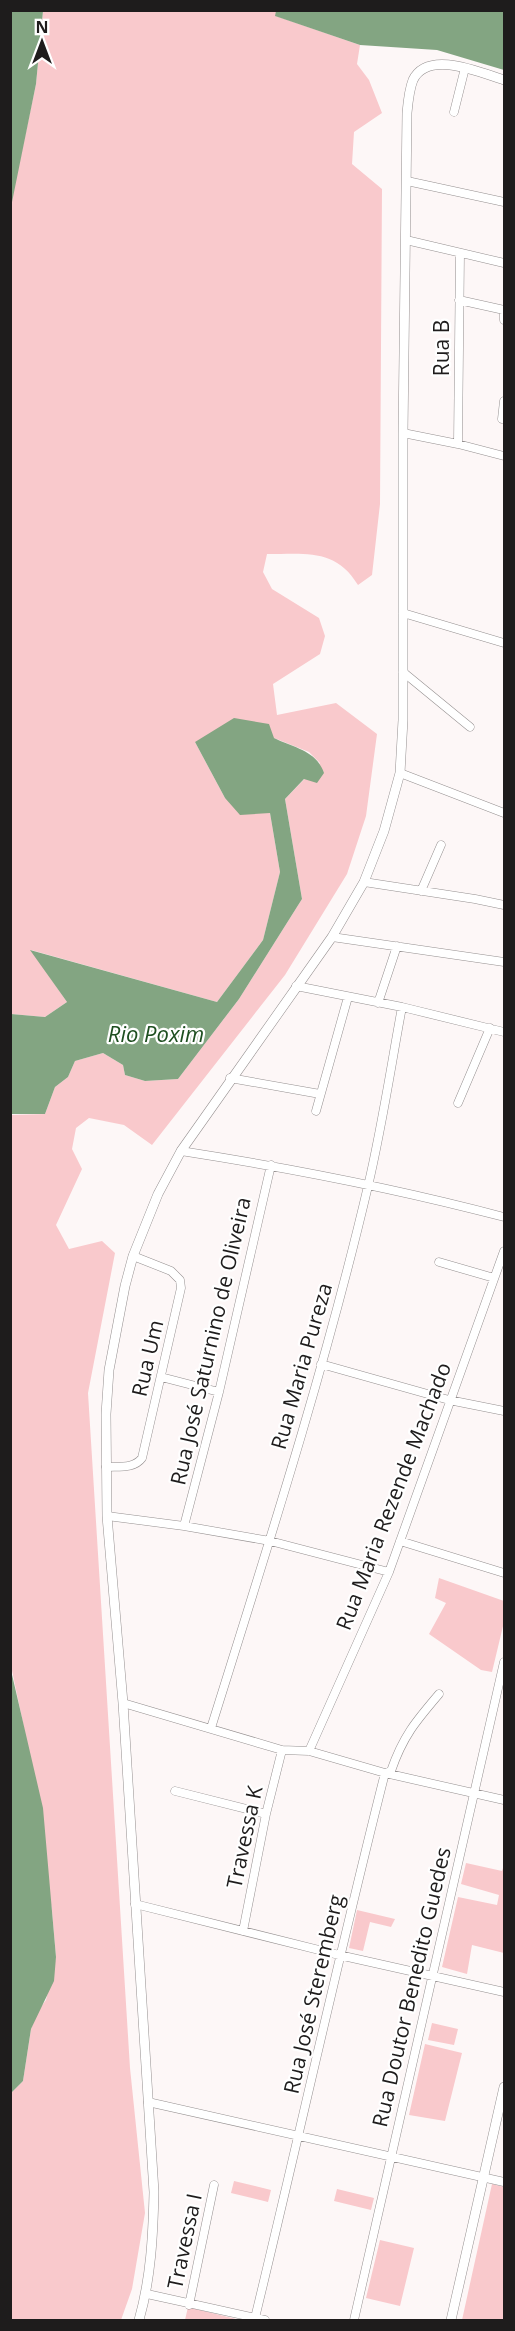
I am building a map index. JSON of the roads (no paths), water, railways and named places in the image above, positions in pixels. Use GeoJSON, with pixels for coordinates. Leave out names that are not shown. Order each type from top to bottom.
{"type":"FeatureCollection","features":[{"type":"Feature","properties":{"kind":"street"},"geometry":{"type":"LineString","coordinates":[[139,2320],[147,2294],[153,2237],[154,2192],[123,1703],[107,1516],[106,1414],[110,1370],[124,1291],[133,1256],[158,1194],[181,1150],[332,937],[364,882],[384,831],[400,773],[403,720],[403,433],[407,113],[410,91],[417,75],[428,66],[439,63],[504,80]]}},
{"type":"Feature","properties":{"kind":"street"},"geometry":{"type":"LineString","coordinates":[[454,112],[465,68]]}},
{"type":"Feature","properties":{"kind":"street"},"geometry":{"type":"LineString","coordinates":[[407,181],[504,202]]}},
{"type":"Feature","properties":{"kind":"street"},"geometry":{"type":"LineString","coordinates":[[406,240],[504,263]]}},
{"type":"Feature","properties":{"kind":"street","name":"Rua B"},"geometry":{"type":"LineString","coordinates":[[458,444],[460,252]]}},
{"type":"Feature","properties":{"kind":"street"},"geometry":{"type":"LineString","coordinates":[[459,300],[504,310],[504,320]]}},
{"type":"Feature","properties":{"kind":"street"},"geometry":{"type":"LineString","coordinates":[[502,419],[504,401]]}},
{"type":"Feature","properties":{"kind":"street"},"geometry":{"type":"LineString","coordinates":[[403,433],[504,456]]}},
{"type":"Feature","properties":{"kind":"street"},"geometry":{"type":"LineString","coordinates":[[403,613],[504,643]]}},
{"type":"Feature","properties":{"kind":"street"},"geometry":{"type":"LineString","coordinates":[[403,672],[470,727]]}},
{"type":"Feature","properties":{"kind":"street"},"geometry":{"type":"LineString","coordinates":[[400,773],[428,786],[504,813]]}},
{"type":"Feature","properties":{"kind":"street"},"geometry":{"type":"LineString","coordinates":[[421,891],[441,845]]}},
{"type":"Feature","properties":{"kind":"street"},"geometry":{"type":"LineString","coordinates":[[364,882],[475,899],[504,906]]}},
{"type":"Feature","properties":{"kind":"street"},"geometry":{"type":"LineString","coordinates":[[332,937],[504,962]]}},
{"type":"Feature","properties":{"kind":"street"},"geometry":{"type":"LineString","coordinates":[[378,1003],[397,946]]}},
{"type":"Feature","properties":{"kind":"street"},"geometry":{"type":"LineString","coordinates":[[296,986],[402,1007],[504,1032]]}},
{"type":"Feature","properties":{"kind":"street"},"geometry":{"type":"LineString","coordinates":[[316,1111],[348,997]]}},
{"type":"Feature","properties":{"kind":"street","name":"Rua Maria Pureza"},"geometry":{"type":"LineString","coordinates":[[211,1728],[270,1541],[369,1185],[402,1007]]}},
{"type":"Feature","properties":{"kind":"street"},"geometry":{"type":"LineString","coordinates":[[458,1103],[490,1028]]}},
{"type":"Feature","properties":{"kind":"street"},"geometry":{"type":"LineString","coordinates":[[230,1078],[320,1094]]}},
{"type":"Feature","properties":{"kind":"street"},"geometry":{"type":"LineString","coordinates":[[181,1150],[271,1165],[414,1194],[504,1217]]}},
{"type":"Feature","properties":{"kind":"street","name":"Rua José Saturnino de Oliveira"},"geometry":{"type":"LineString","coordinates":[[184,1526],[219,1392],[271,1165]]}},
{"type":"Feature","properties":{"kind":"street","name":"Rua Maria Rezende Machado"},"geometry":{"type":"LineString","coordinates":[[309,1751],[389,1572],[504,1251]]}},
{"type":"Feature","properties":{"kind":"street","name":"Rua Um"},"geometry":{"type":"LineString","coordinates":[[106,1467],[138,1464],[142,1458],[181,1288],[180,1280],[171,1271],[133,1256]]}},
{"type":"Feature","properties":{"kind":"street"},"geometry":{"type":"LineString","coordinates":[[439,1262],[494,1278]]}},
{"type":"Feature","properties":{"kind":"street"},"geometry":{"type":"LineString","coordinates":[[321,1364],[449,1400],[504,1411]]}},
{"type":"Feature","properties":{"kind":"street"},"geometry":{"type":"LineString","coordinates":[[160,1377],[219,1392]]}},
{"type":"Feature","properties":{"kind":"street"},"geometry":{"type":"LineString","coordinates":[[107,1516],[270,1541],[389,1572]]}},
{"type":"Feature","properties":{"kind":"street"},"geometry":{"type":"LineString","coordinates":[[400,1541],[504,1573]]}},
{"type":"Feature","properties":{"kind":"street","name":"Rua Doutor Benedito Guedes"},"geometry":{"type":"LineString","coordinates":[[354,2320],[504,1662]]}},
{"type":"Feature","properties":{"kind":"street","name":"Rua José Steremberg"},"geometry":{"type":"LineString","coordinates":[[254,2319],[300,2136],[339,1955],[385,1773],[391,1771],[399,1747],[409,1730],[439,1694]]}},
{"type":"Feature","properties":{"kind":"street"},"geometry":{"type":"LineString","coordinates":[[123,1703],[282,1750],[309,1751],[385,1773],[504,1800]]}},
{"type":"Feature","properties":{"kind":"street","name":"Travessa K"},"geometry":{"type":"LineString","coordinates":[[243,1931],[266,1814],[282,1750]]}},
{"type":"Feature","properties":{"kind":"street"},"geometry":{"type":"LineString","coordinates":[[175,1791],[266,1814]]}},
{"type":"Feature","properties":{"kind":"street"},"geometry":{"type":"LineString","coordinates":[[135,1904],[339,1955],[504,1992]]}},
{"type":"Feature","properties":{"kind":"street"},"geometry":{"type":"LineString","coordinates":[[452,2320],[504,2087]]}},
{"type":"Feature","properties":{"kind":"street"},"geometry":{"type":"LineString","coordinates":[[148,2102],[504,2182]]}},
{"type":"Feature","properties":{"kind":"street","name":"Travessa I"},"geometry":{"type":"LineString","coordinates":[[189,2305],[214,2185]]}},
{"type":"Feature","properties":{"kind":"street"},"geometry":{"type":"LineString","coordinates":[[147,2294],[265,2320]]}},
{"type":"Feature","properties":{"kind":"water"},"geometry":{"type":"Polygon","coordinates":[[[11,10],[43,11],[36,84],[11,207],[11,10]]]}},
{"type":"Feature","properties":{"kind":"water"},"geometry":{"type":"Polygon","coordinates":[[[276,11],[504,11],[504,70],[437,50],[360,45],[275,16],[276,11]]]}},
{"type":"Feature","properties":{"kind":"water","name":"Rio Poxim"},"geometry":{"type":"Polygon","coordinates":[[[234,718],[269,724],[274,738],[310,754],[316,759],[324,773],[317,783],[304,779],[285,799],[302,899],[239,999],[178,1079],[145,1081],[125,1075],[123,1065],[103,1053],[75,1061],[68,1077],[55,1087],[45,1114],[11,1114],[11,1014],[45,1017],[67,1002],[30,950],[217,1002],[263,940],[280,872],[270,813],[240,815],[225,798],[195,742],[234,718]]]}},
{"type":"Feature","properties":{"kind":"water"},"geometry":{"type":"Polygon","coordinates":[[[10,1666],[43,1808],[56,1957],[54,1981],[31,2029],[23,2081],[11,2093],[10,1666]]]}}]}
